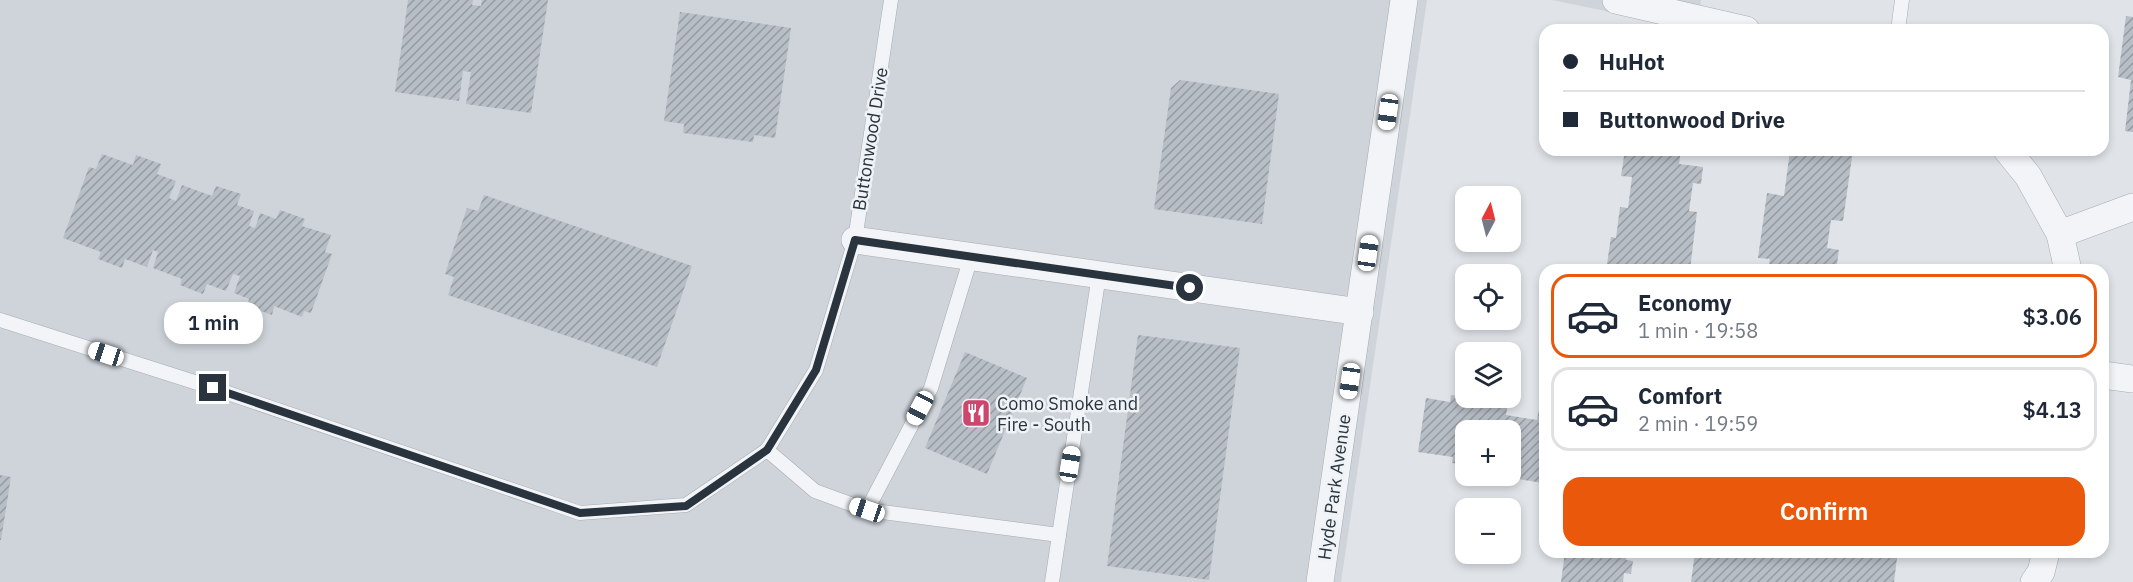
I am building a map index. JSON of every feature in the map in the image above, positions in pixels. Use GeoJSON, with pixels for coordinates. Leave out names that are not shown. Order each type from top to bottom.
{"type":"FeatureCollection","features":[{"type":"Feature","properties":{"kind":"street","name":"Hyde Park Avenue"},"geometry":{"type":"LineString","coordinates":[[1320,582],[1404,0]]}},
{"type":"Feature","properties":{"kind":"street"},"geometry":{"type":"LineString","coordinates":[[1616,0],[1720,24]]}},
{"type":"Feature","properties":{"kind":"street"},"geometry":{"type":"LineString","coordinates":[[2012,156],[2028,176],[2060,234],[2066,264]]}},
{"type":"Feature","properties":{"kind":"street"},"geometry":{"type":"LineString","coordinates":[[2060,234],[2133,207]]}},
{"type":"Feature","properties":{"kind":"street"},"geometry":{"type":"LineString","coordinates":[[855,240],[1360,312]]}},
{"type":"Feature","properties":{"kind":"street"},"geometry":{"type":"LineString","coordinates":[[2109,376],[2133,380]]}},
{"type":"Feature","properties":{"kind":"street"},"geometry":{"type":"LineString","coordinates":[[2034,582],[2041,572],[2044,558]]}},
{"type":"Feature","properties":{"kind":"lane","name":"Buttonwood Drive"},"geometry":{"type":"LineString","coordinates":[[0,320],[213,388],[580,513],[686,506],[767,450],[816,370],[855,240],[891,0]]}},
{"type":"Feature","properties":{"kind":"lane"},"geometry":{"type":"LineString","coordinates":[[1899,24],[1902,0]]}},
{"type":"Feature","properties":{"kind":"lane"},"geometry":{"type":"LineString","coordinates":[[867,510],[931,388],[972,257]]}},
{"type":"Feature","properties":{"kind":"lane"},"geometry":{"type":"LineString","coordinates":[[1052,582],[1100,275]]}},
{"type":"Feature","properties":{"kind":"lane"},"geometry":{"type":"LineString","coordinates":[[767,450],[815,491],[867,510],[1059,535]]}},
{"type":"Feature","properties":{"kind":"shaded area"},"geometry":{"type":"Polygon","coordinates":[[[0,0],[1427,0],[1341,582],[0,582],[0,0]]]}},
{"type":"Feature","properties":{"kind":"shaded area"},"geometry":{"type":"Polygon","coordinates":[[[1552,0],[1701,0],[1698,24],[1668,24],[1552,0]]]}},
{"type":"Feature","properties":{"kind":"building"},"geometry":{"type":"Polygon","coordinates":[[[408,0],[473,0],[472,5],[481,6],[482,0],[548,0],[531,113],[466,104],[471,72],[463,71],[459,101],[395,92],[408,0]]]}},
{"type":"Feature","properties":{"kind":"building"},"geometry":{"type":"Polygon","coordinates":[[[680,12],[791,28],[775,138],[754,135],[753,142],[683,133],[684,124],[664,121],[680,12]]]}},
{"type":"Feature","properties":{"kind":"building"},"geometry":{"type":"Polygon","coordinates":[[[2126,16],[2133,17],[2133,132],[2125,131],[2131,80],[2118,77],[2126,16]]]}},
{"type":"Feature","properties":{"kind":"building"},"geometry":{"type":"Polygon","coordinates":[[[1180,80],[1279,94],[1262,224],[1154,209],[1171,88],[1180,80]]]}},
{"type":"Feature","properties":{"kind":"building"},"geometry":{"type":"Polygon","coordinates":[[[102,154],[133,165],[136,155],[161,164],[157,174],[176,181],[169,198],[176,201],[182,185],[212,196],[216,186],[241,194],[237,205],[254,211],[249,226],[255,228],[260,213],[276,219],[280,210],[305,219],[302,226],[331,235],[325,252],[332,254],[311,313],[304,311],[302,317],[274,306],[272,315],[247,306],[249,299],[234,293],[240,276],[233,274],[226,291],[207,284],[203,294],[180,285],[182,279],[153,268],[158,252],[153,250],[147,267],[125,259],[122,268],[98,259],[101,252],[63,238],[89,167],[96,169],[102,154]]]}},
{"type":"Feature","properties":{"kind":"building"},"geometry":{"type":"Polygon","coordinates":[[[1624,156],[1680,156],[1679,164],[1703,167],[1701,184],[1693,183],[1689,211],[1697,212],[1691,264],[1607,264],[1611,237],[1616,238],[1620,207],[1628,208],[1632,177],[1621,176],[1624,156]]]}},
{"type":"Feature","properties":{"kind":"building"},"geometry":{"type":"Polygon","coordinates":[[[1789,156],[1852,156],[1843,221],[1831,220],[1827,248],[1839,250],[1837,264],[1769,264],[1770,259],[1758,258],[1767,193],[1784,196],[1789,156]]]}},
{"type":"Feature","properties":{"kind":"building"},"geometry":{"type":"Polygon","coordinates":[[[484,195],[692,266],[657,367],[448,295],[454,277],[445,274],[467,208],[478,211],[484,195]]]}},
{"type":"Feature","properties":{"kind":"building"},"geometry":{"type":"Polygon","coordinates":[[[1138,335],[1240,348],[1209,580],[1107,566],[1138,335]]]}},
{"type":"Feature","properties":{"kind":"building","name":"Como Smoke and Fire - South"},"geometry":{"type":"Polygon","coordinates":[[[965,352],[1027,378],[987,474],[925,448],[965,352]]]}},
{"type":"Feature","properties":{"kind":"building"},"geometry":{"type":"Polygon","coordinates":[[[1451,395],[1455,396],[1455,408],[1507,408],[1506,415],[1537,420],[1539,409],[1539,482],[1521,480],[1521,420],[1455,420],[1455,463],[1452,463],[1453,457],[1418,452],[1426,398],[1450,402],[1451,395]]]}},
{"type":"Feature","properties":{"kind":"building"},"geometry":{"type":"Polygon","coordinates":[[[0,475],[11,477],[1,540],[0,540],[0,475]]]}},
{"type":"Feature","properties":{"kind":"building"},"geometry":{"type":"Polygon","coordinates":[[[1564,558],[1626,558],[1626,560],[1633,561],[1631,574],[1624,573],[1623,582],[1561,582],[1564,558]]]}},
{"type":"Feature","properties":{"kind":"building"},"geometry":{"type":"Polygon","coordinates":[[[1694,558],[1897,558],[1894,582],[1691,582],[1694,558]]]}},
{"type":"Feature","properties":{"kind":"place","name":"Como Smoke and Fire - South"},"geometry":{"type":"Point","coordinates":[976,413]}},
{"type":"Feature","properties":{"kind":"route"},"geometry":{"type":"LineString","coordinates":[[213,388],[580,513],[686,506],[767,450],[816,370],[855,240],[1190,288]]}}]}
